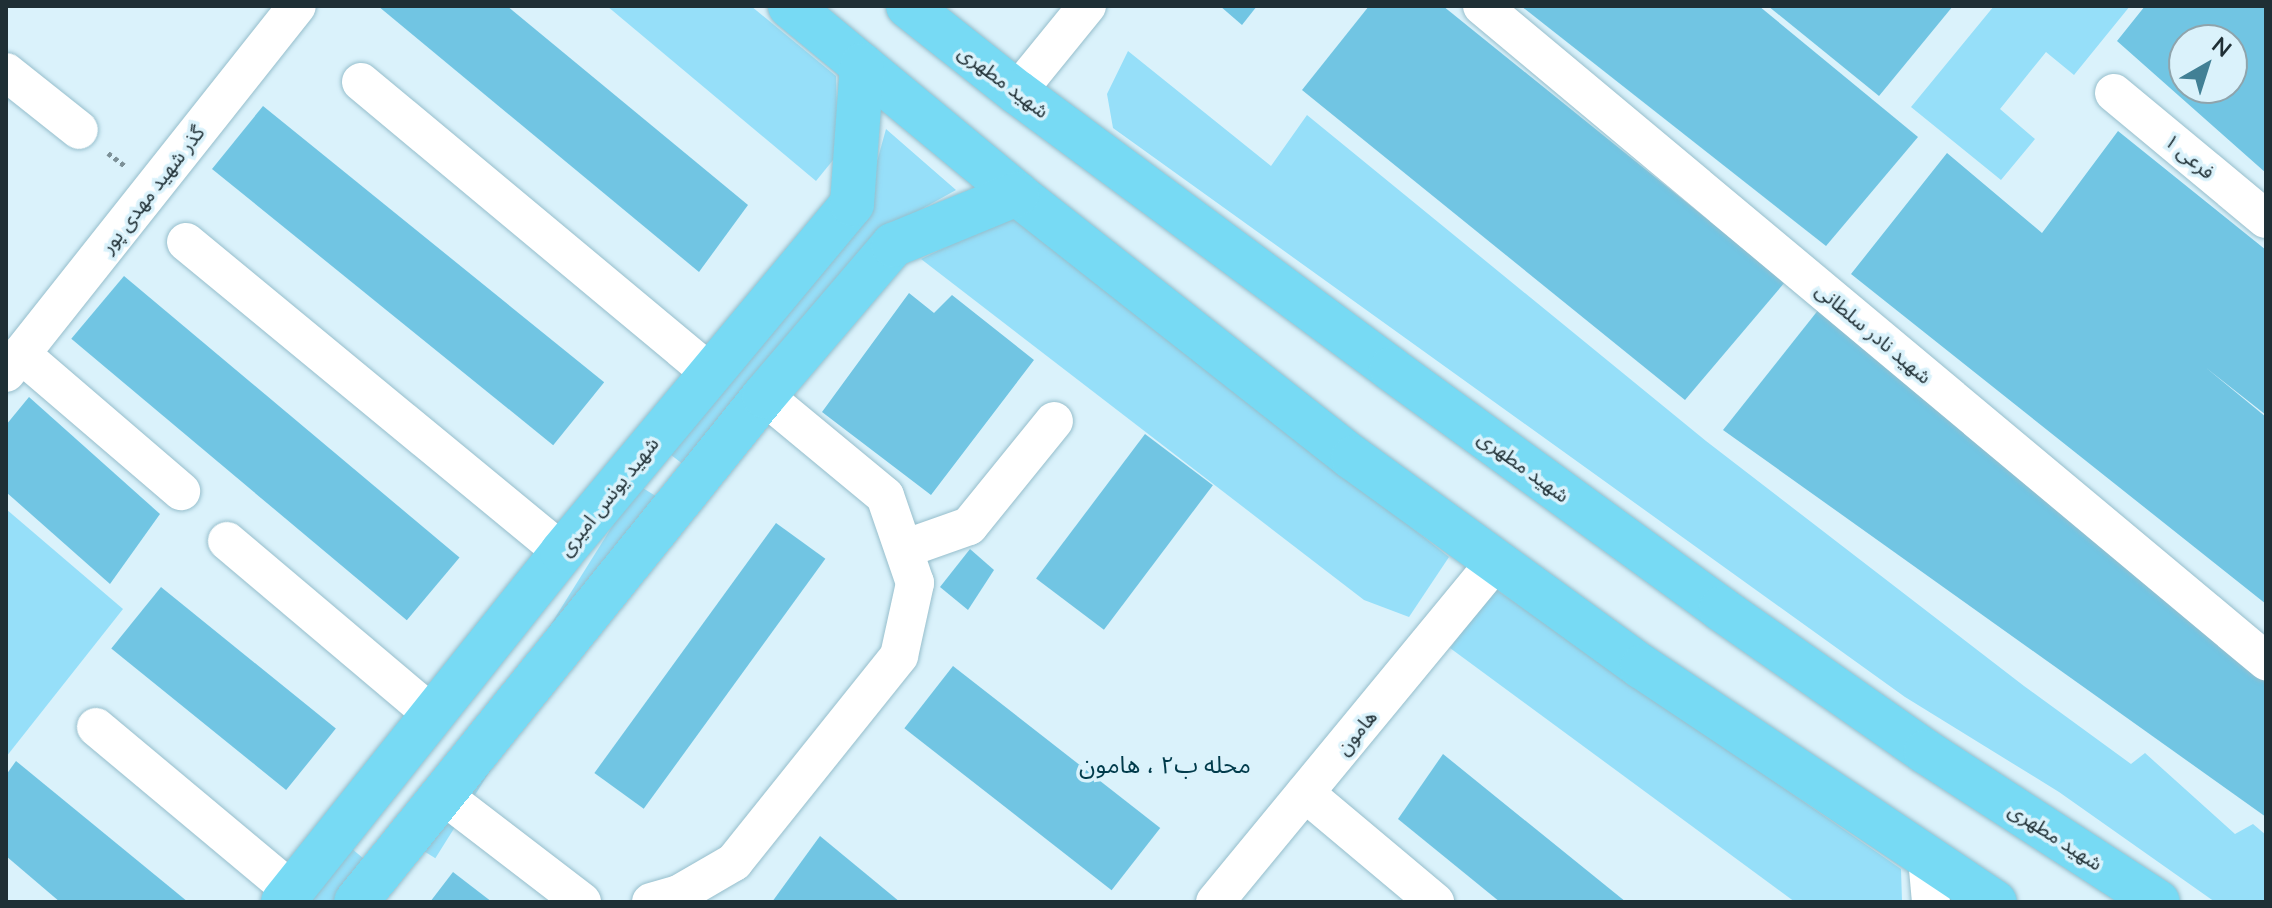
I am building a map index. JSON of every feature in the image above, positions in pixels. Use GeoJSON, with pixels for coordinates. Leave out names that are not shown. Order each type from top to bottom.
{"type":"FeatureCollection","features":[{"type":"Feature","properties":{"kind":"main road"},"geometry":{"type":"LineString","coordinates":[[790,6],[1017,194],[1353,458],[1642,667],[1995,902]]}},
{"type":"Feature","properties":{"kind":"main road","name":"شهید مطهری"},"geometry":{"type":"LineString","coordinates":[[908,6],[1017,92],[1721,609],[1926,752],[2158,902]]}},
{"type":"Feature","properties":{"kind":"main road","name":"شهید یونس امیری"},"geometry":{"type":"LineString","coordinates":[[287,896],[562,552],[852,204],[862,65]]}},
{"type":"Feature","properties":{"kind":"main road"},"geometry":{"type":"LineString","coordinates":[[356,902],[764,396],[893,245],[1017,194]]}},
{"type":"Feature","properties":{"kind":"main road"},"geometry":{"type":"LineString","coordinates":[[640,458],[682,497]]}},
{"type":"Feature","properties":{"kind":"main road"},"geometry":{"type":"LineString","coordinates":[[348,820],[391,860]]}},
{"type":"Feature","properties":{"kind":"street","name":"گذر شهید مهدی پور"},"geometry":{"type":"LineString","coordinates":[[14,363],[297,6]]}},
{"type":"Feature","properties":{"kind":"street"},"geometry":{"type":"LineString","coordinates":[[1017,92],[1087,6]]}},
{"type":"Feature","properties":{"kind":"street","name":"شهید نادر سلطانی"},"geometry":{"type":"LineString","coordinates":[[1482,6],[2266,661]]}},
{"type":"Feature","properties":{"kind":"street"},"geometry":{"type":"LineString","coordinates":[[6,72],[79,130]]}},
{"type":"Feature","properties":{"kind":"street"},"geometry":{"type":"LineString","coordinates":[[361,82],[710,373]]}},
{"type":"Feature","properties":{"kind":"street","name":"فرعی ۱"},"geometry":{"type":"LineString","coordinates":[[2114,93],[2266,219]]}},
{"type":"Feature","properties":{"kind":"street"},"geometry":{"type":"LineString","coordinates":[[186,242],[562,552]]}},
{"type":"Feature","properties":{"kind":"street"},"geometry":{"type":"LineString","coordinates":[[14,363],[181,491]]}},
{"type":"Feature","properties":{"kind":"street"},"geometry":{"type":"LineString","coordinates":[[651,902],[679,894],[734,862],[899,656],[915,583],[885,496],[764,396]]}},
{"type":"Feature","properties":{"kind":"street"},"geometry":{"type":"LineString","coordinates":[[904,549],[969,526],[1054,421]]}},
{"type":"Feature","properties":{"kind":"street"},"geometry":{"type":"LineString","coordinates":[[227,541],[433,715]]}},
{"type":"Feature","properties":{"kind":"street","name":"هامون"},"geometry":{"type":"LineString","coordinates":[[1215,902],[1496,561]]}},
{"type":"Feature","properties":{"kind":"street"},"geometry":{"type":"LineString","coordinates":[[96,727],[287,896]]}},
{"type":"Feature","properties":{"kind":"street"},"geometry":{"type":"LineString","coordinates":[[1305,793],[1435,902]]}},
{"type":"Feature","properties":{"kind":"street"},"geometry":{"type":"LineString","coordinates":[[444,796],[582,902]]}},
{"type":"Feature","properties":{"kind":"street"},"geometry":{"type":"LineString","coordinates":[[1927,858],[1931,902]]}},
{"type":"Feature","properties":{"kind":"path"},"geometry":{"type":"LineString","coordinates":[[79,130],[152,188]]}},
{"type":"Feature","properties":{"kind":"shaded area"},"geometry":{"type":"Polygon","coordinates":[[[607,6],[751,6],[836,76],[838,154],[816,181],[607,6]]]}},
{"type":"Feature","properties":{"kind":"shaded area"},"geometry":{"type":"Polygon","coordinates":[[[1994,6],[2130,6],[2074,75],[2046,52],[2000,109],[2035,139],[2001,180],[1911,107],[1994,6]]]}},
{"type":"Feature","properties":{"kind":"shaded area"},"geometry":{"type":"Polygon","coordinates":[[[1128,51],[1271,166],[1307,115],[1706,441],[2024,686],[2131,764],[2145,753],[2235,834],[2253,824],[2266,835],[2266,902],[2215,902],[2059,792],[1905,697],[1113,128],[1107,94],[1128,51]]]}},
{"type":"Feature","properties":{"kind":"shaded area"},"geometry":{"type":"Polygon","coordinates":[[[886,129],[956,190],[877,234],[684,465],[666,451],[868,194],[886,129]]]}},
{"type":"Feature","properties":{"kind":"shaded area"},"geometry":{"type":"Polygon","coordinates":[[[1015,214],[1449,557],[1409,617],[1364,600],[921,259],[1015,214]]]}},
{"type":"Feature","properties":{"kind":"shaded area"},"geometry":{"type":"Polygon","coordinates":[[[638,485],[660,499],[435,858],[413,845],[638,485]]]}},
{"type":"Feature","properties":{"kind":"shaded area"},"geometry":{"type":"Polygon","coordinates":[[[6,509],[123,609],[6,757],[6,509]]]}},
{"type":"Feature","properties":{"kind":"shaded area"},"geometry":{"type":"Polygon","coordinates":[[[1494,588],[1901,869],[1902,902],[1795,902],[1450,648],[1494,588]]]}},
{"type":"Feature","properties":{"kind":"shaded area"},"geometry":{"type":"Polygon","coordinates":[[[345,843],[370,864],[338,902],[298,902],[345,843]]]}},
{"type":"Feature","properties":{"kind":"building"},"geometry":{"type":"Polygon","coordinates":[[[378,6],[507,6],[748,205],[699,272],[378,6]]]}},
{"type":"Feature","properties":{"kind":"building"},"geometry":{"type":"Polygon","coordinates":[[[1220,6],[1257,6],[1242,25],[1220,6]]]}},
{"type":"Feature","properties":{"kind":"building"},"geometry":{"type":"Polygon","coordinates":[[[1369,6],[1443,6],[1785,282],[1685,400],[1302,90],[1369,6]]]}},
{"type":"Feature","properties":{"kind":"building"},"geometry":{"type":"Polygon","coordinates":[[[1521,6],[1759,6],[1918,137],[1826,246],[1521,6]]]}},
{"type":"Feature","properties":{"kind":"building"},"geometry":{"type":"Polygon","coordinates":[[[1768,6],[1953,6],[1879,96],[1768,6]]]}},
{"type":"Feature","properties":{"kind":"building"},"geometry":{"type":"Polygon","coordinates":[[[2145,6],[2266,6],[2266,173],[2188,104],[2248,104],[2248,24],[2168,24],[2168,86],[2117,41],[2145,6]]]}},
{"type":"Feature","properties":{"kind":"building"},"geometry":{"type":"Polygon","coordinates":[[[263,106],[604,382],[553,445],[212,169],[263,106]]]}},
{"type":"Feature","properties":{"kind":"building"},"geometry":{"type":"Polygon","coordinates":[[[2118,131],[2266,250],[2266,415],[2205,367],[2266,417],[2266,604],[1851,274],[1947,153],[2042,233],[2118,131]]]}},
{"type":"Feature","properties":{"kind":"building"},"geometry":{"type":"Polygon","coordinates":[[[124,276],[460,558],[407,620],[71,339],[124,276]]]}},
{"type":"Feature","properties":{"kind":"building"},"geometry":{"type":"Polygon","coordinates":[[[909,293],[934,313],[952,295],[1034,360],[931,495],[822,412],[909,293]]]}},
{"type":"Feature","properties":{"kind":"building"},"geometry":{"type":"Polygon","coordinates":[[[1819,309],[2266,679],[2266,817],[1723,430],[1819,309]]]}},
{"type":"Feature","properties":{"kind":"building"},"geometry":{"type":"Polygon","coordinates":[[[29,397],[160,514],[110,584],[6,492],[6,425],[29,397]]]}},
{"type":"Feature","properties":{"kind":"building"},"geometry":{"type":"Polygon","coordinates":[[[1145,434],[1213,485],[1104,630],[1036,579],[1145,434]]]}},
{"type":"Feature","properties":{"kind":"building"},"geometry":{"type":"Polygon","coordinates":[[[776,523],[825,559],[644,809],[594,773],[776,523]]]}},
{"type":"Feature","properties":{"kind":"building"},"geometry":{"type":"Polygon","coordinates":[[[970,549],[994,570],[968,610],[940,587],[970,549]]]}},
{"type":"Feature","properties":{"kind":"building"},"geometry":{"type":"Polygon","coordinates":[[[161,587],[336,729],[286,790],[111,648],[161,587]]]}},
{"type":"Feature","properties":{"kind":"building"},"geometry":{"type":"Polygon","coordinates":[[[953,666],[1160,828],[1112,890],[904,728],[953,666]]]}},
{"type":"Feature","properties":{"kind":"building"},"geometry":{"type":"Polygon","coordinates":[[[1443,754],[1626,902],[1500,902],[1398,819],[1443,754]]]}},
{"type":"Feature","properties":{"kind":"building"},"geometry":{"type":"Polygon","coordinates":[[[16,761],[188,902],[60,902],[6,856],[6,775],[16,761]]]}},
{"type":"Feature","properties":{"kind":"building"},"geometry":{"type":"Polygon","coordinates":[[[820,836],[900,902],[772,902],[820,836]]]}},
{"type":"Feature","properties":{"kind":"building"},"geometry":{"type":"Polygon","coordinates":[[[453,872],[492,902],[430,902],[453,872]]]}},
{"type":"Feature","properties":{"kind":"district","name":"محله ب۲ ، هامون"},"geometry":{"type":"Point","coordinates":[1165,764]}}]}
